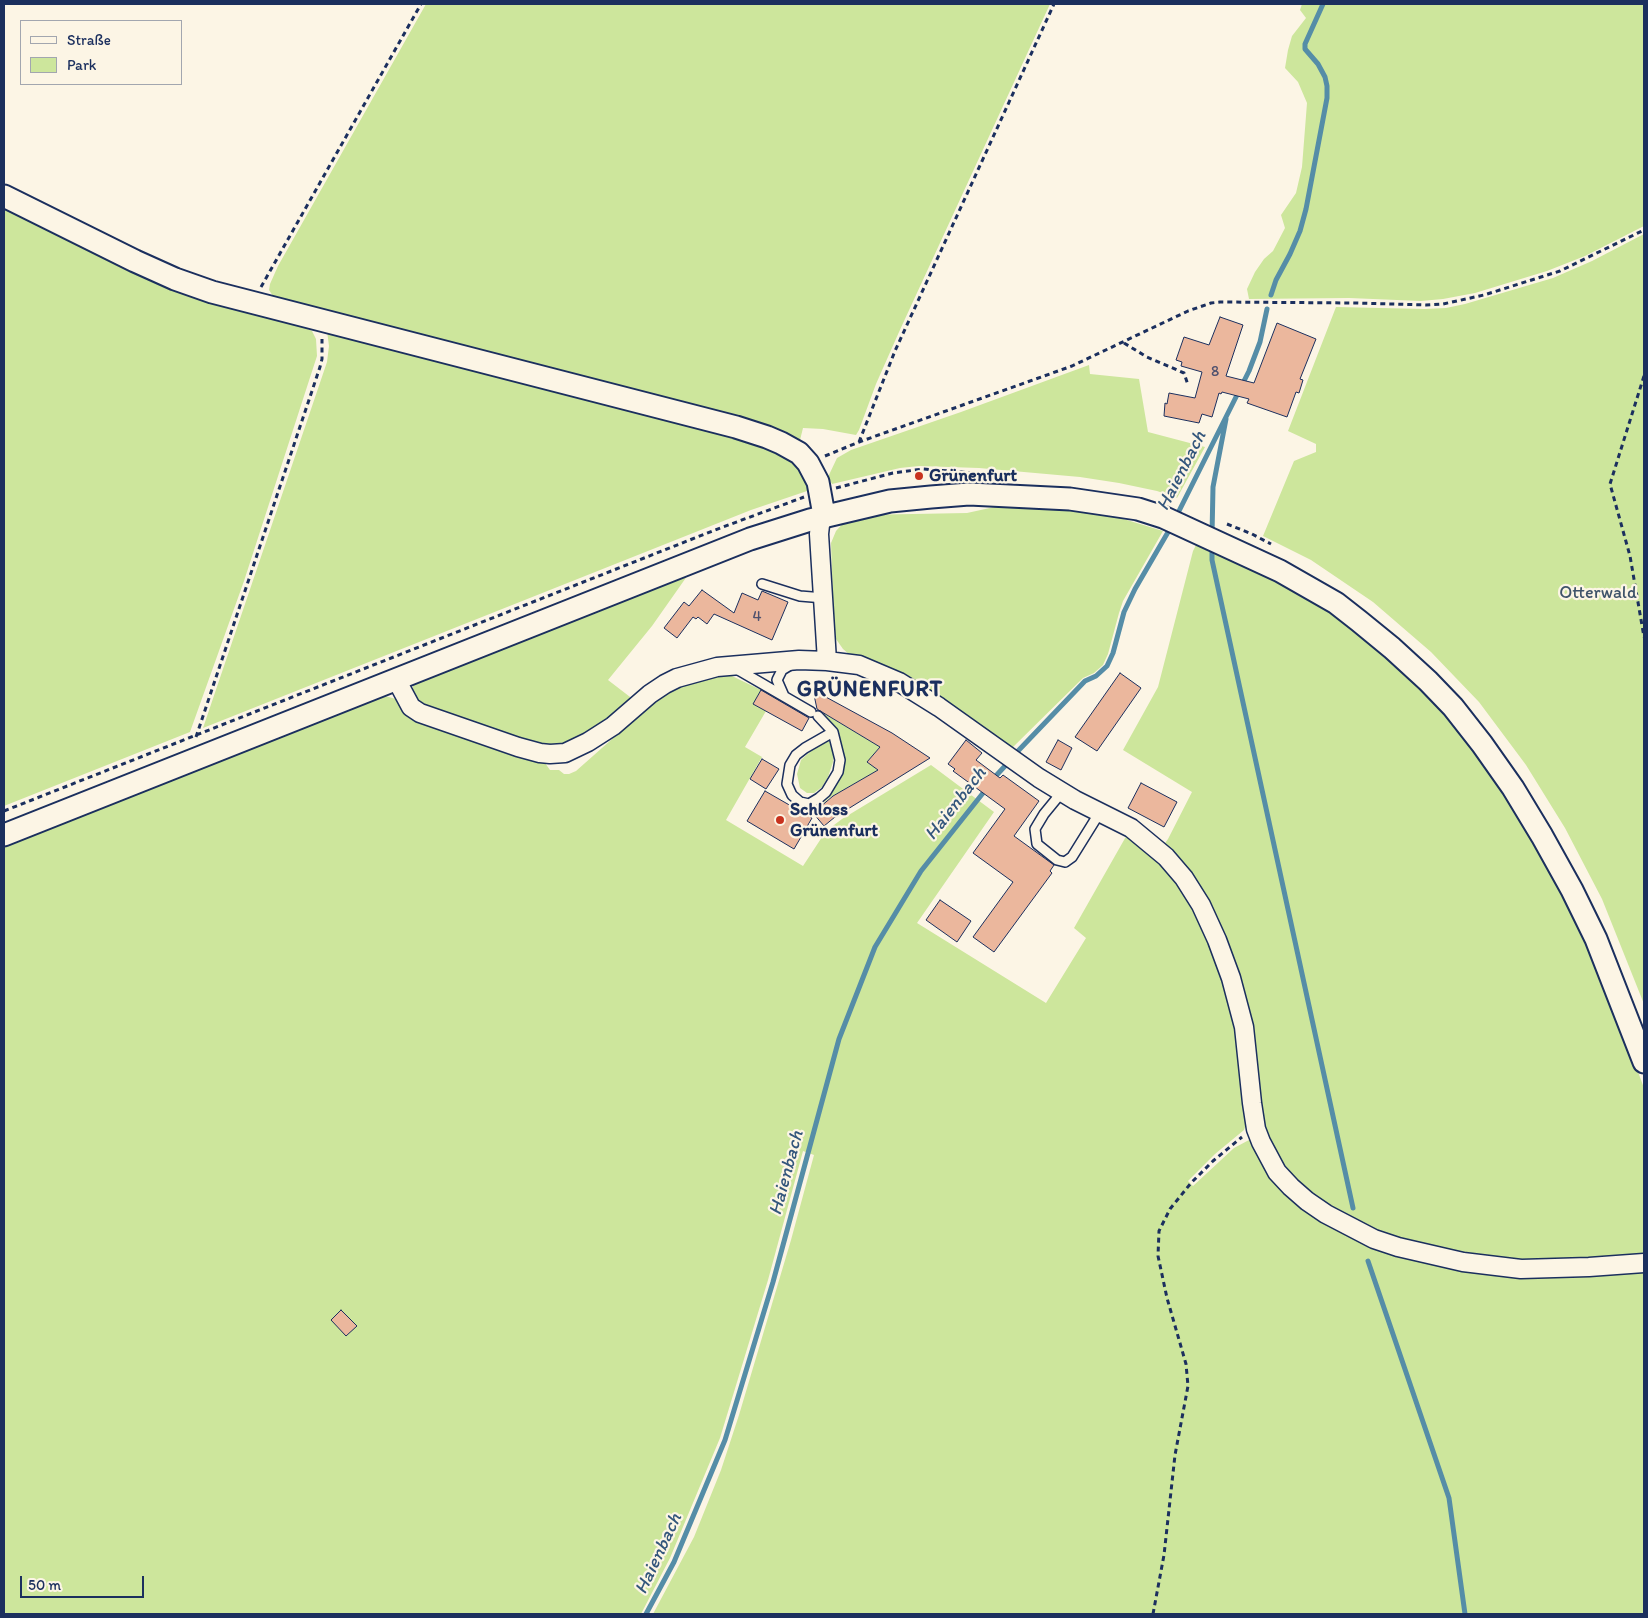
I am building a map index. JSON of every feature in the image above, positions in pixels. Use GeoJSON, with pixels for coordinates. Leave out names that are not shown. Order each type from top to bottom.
{"type":"FeatureCollection","features":[{"type":"Feature","properties":{"kind":"street"},"geometry":{"type":"LineString","coordinates":[[4,196],[89,240],[175,279],[212,292],[736,427],[781,443],[799,453],[808,463],[818,482],[824,516],[819,534],[827,661]]}},
{"type":"Feature","properties":{"kind":"street"},"geometry":{"type":"LineString","coordinates":[[4,835],[750,539],[824,516],[890,501],[970,494],[1070,499],[1138,509],[1163,517],[1280,571],[1336,603],[1392,648],[1453,707],[1513,788],[1555,859],[1596,939],[1644,1062]]}},
{"type":"Feature","properties":{"kind":"street"},"geometry":{"type":"LineString","coordinates":[[396,680],[411,707],[420,713],[540,754],[557,754],[575,749],[600,735],[665,684],[698,672],[731,665],[799,660],[859,665],[913,689],[1038,778],[1131,828],[1166,857],[1184,878],[1201,905],[1217,940],[1238,1002],[1244,1027],[1256,1129],[1266,1154],[1277,1172],[1291,1187],[1326,1214],[1374,1239],[1398,1247],[1463,1262],[1521,1269],[1589,1267],[1644,1262]]}},
{"type":"Feature","properties":{"kind":"lane"},"geometry":{"type":"LineString","coordinates":[[762,584],[800,596],[824,598]]}},
{"type":"Feature","properties":{"kind":"lane"},"geometry":{"type":"LineString","coordinates":[[784,696],[777,680],[782,670],[799,660]]}},
{"type":"Feature","properties":{"kind":"lane"},"geometry":{"type":"LineString","coordinates":[[731,665],[814,714],[832,732],[840,760],[838,772],[826,792],[819,798],[810,804],[800,802],[792,795],[787,784],[790,765],[796,755],[832,732]]}},
{"type":"Feature","properties":{"kind":"lane"},"geometry":{"type":"LineString","coordinates":[[1062,792],[1034,829],[1037,844],[1056,860],[1065,862],[1072,858],[1100,812]]}},
{"type":"Feature","properties":{"kind":"path"},"geometry":{"type":"LineString","coordinates":[[255,304],[264,279],[421,4]]}},
{"type":"Feature","properties":{"kind":"path"},"geometry":{"type":"LineString","coordinates":[[859,442],[895,351],[1054,4]]}},
{"type":"Feature","properties":{"kind":"path"},"geometry":{"type":"LineString","coordinates":[[808,463],[859,442],[1072,366],[1188,311],[1220,302],[1443,304],[1484,295],[1560,271],[1644,230]]}},
{"type":"Feature","properties":{"kind":"path"},"geometry":{"type":"LineString","coordinates":[[202,756],[195,736],[264,536],[322,359],[323,343],[320,321]]}},
{"type":"Feature","properties":{"kind":"path"},"geometry":{"type":"LineString","coordinates":[[1124,342],[1147,358],[1184,373],[1188,385]]}},
{"type":"Feature","properties":{"kind":"path"},"geometry":{"type":"LineString","coordinates":[[1644,376],[1610,484],[1630,556],[1644,637]]}},
{"type":"Feature","properties":{"kind":"path"},"geometry":{"type":"LineString","coordinates":[[917,470],[918,476]]}},
{"type":"Feature","properties":{"kind":"path"},"geometry":{"type":"LineString","coordinates":[[1153,1614],[1164,1554],[1175,1456],[1188,1386],[1186,1364],[1167,1298],[1158,1256],[1158,1231],[1170,1209],[1213,1161],[1256,1129]]}},
{"type":"Feature","properties":{"kind":"green space"},"geometry":{"type":"Polygon","coordinates":[[[426,4],[1050,4],[899,332],[876,384],[859,430],[856,435],[823,429],[803,428],[800,440],[750,423],[275,299],[269,290],[278,266],[426,4]]]}},
{"type":"Feature","properties":{"kind":"green space"},"geometry":{"type":"Polygon","coordinates":[[[1302,4],[1644,4],[1644,226],[1585,256],[1547,271],[1475,293],[1443,299],[1421,301],[1349,298],[1249,299],[1247,289],[1255,272],[1264,259],[1273,251],[1285,228],[1281,215],[1296,193],[1302,167],[1307,103],[1298,82],[1285,68],[1292,36],[1306,18],[1300,10],[1302,4]]]}},
{"type":"Feature","properties":{"kind":"green space"},"geometry":{"type":"Polygon","coordinates":[[[4,207],[188,293],[246,312],[301,326],[312,331],[316,339],[317,356],[244,581],[190,732],[4,806],[4,207]]]}},
{"type":"Feature","properties":{"kind":"green space","name":"Otterwald"},"geometry":{"type":"Polygon","coordinates":[[[1644,234],[1644,1004],[1602,899],[1565,828],[1526,765],[1479,702],[1431,652],[1373,602],[1311,560],[1263,536],[1294,461],[1316,452],[1316,444],[1288,431],[1336,307],[1425,309],[1446,308],[1465,304],[1553,278],[1592,261],[1644,234]]]}},
{"type":"Feature","properties":{"kind":"green space"},"geometry":{"type":"Polygon","coordinates":[[[327,331],[752,439],[787,457],[804,476],[810,490],[751,510],[203,728],[327,362],[329,346],[327,331]]]}},
{"type":"Feature","properties":{"kind":"green space"},"geometry":{"type":"Polygon","coordinates":[[[1089,365],[1090,374],[1139,379],[1148,432],[1205,447],[1177,498],[1157,491],[1080,477],[979,468],[919,466],[900,468],[832,484],[828,477],[837,458],[851,450],[1089,365]]]}},
{"type":"Feature","properties":{"kind":"green space"},"geometry":{"type":"Polygon","coordinates":[[[1008,504],[1058,508],[1117,517],[1163,531],[1123,601],[1103,665],[1094,673],[1083,678],[1010,750],[850,655],[843,649],[836,639],[834,629],[831,543],[836,531],[844,522],[859,515],[967,513],[1008,504]]]}},
{"type":"Feature","properties":{"kind":"green space"},"geometry":{"type":"Polygon","coordinates":[[[1196,545],[1283,582],[1331,612],[1374,644],[1416,682],[1453,722],[1489,770],[1546,863],[1606,986],[1644,1088],[1644,1257],[1553,1262],[1475,1257],[1388,1238],[1309,1195],[1290,1176],[1272,1150],[1261,1117],[1249,1017],[1163,846],[1192,792],[1123,750],[1158,687],[1196,545]]]}},
{"type":"Feature","properties":{"kind":"green space"},"geometry":{"type":"Polygon","coordinates":[[[690,572],[652,626],[608,680],[634,700],[592,732],[562,746],[547,746],[526,742],[427,707],[418,702],[413,694],[413,686],[418,680],[690,572]]]}},
{"type":"Feature","properties":{"kind":"green space"},"geometry":{"type":"Polygon","coordinates":[[[721,674],[732,676],[761,690],[753,704],[766,711],[745,747],[762,757],[726,820],[803,866],[826,831],[842,819],[931,765],[994,812],[917,923],[1046,1003],[1086,938],[1074,928],[1128,833],[1160,859],[1188,894],[1209,935],[1227,988],[1240,1042],[1248,1119],[1244,1130],[1215,1154],[1188,1181],[1193,1186],[1234,1148],[1249,1140],[1254,1143],[1262,1162],[1404,1256],[1644,1268],[1644,1614],[653,1614],[694,1537],[721,1470],[739,1415],[814,1155],[803,1151],[768,1280],[720,1438],[670,1558],[641,1614],[4,1614],[4,844],[376,697],[385,696],[396,699],[406,714],[427,725],[496,747],[529,760],[545,763],[550,770],[559,770],[564,774],[569,774],[576,771],[655,701],[679,685],[721,674]]]}},
{"type":"Feature","properties":{"kind":"green space"},"geometry":{"type":"Polygon","coordinates":[[[820,711],[880,747],[867,762],[878,770],[829,798],[823,804],[842,773],[842,749],[835,728],[820,711]]]}},
{"type":"Feature","properties":{"kind":"green space"},"geometry":{"type":"Polygon","coordinates":[[[828,740],[834,751],[828,777],[822,787],[814,793],[807,793],[800,788],[797,774],[801,760],[814,748],[828,740]]]}},
{"type":"Feature","properties":{"kind":"building"},"geometry":{"type":"Polygon","coordinates":[[[1220,317],[1243,325],[1226,376],[1254,383],[1277,323],[1316,339],[1300,379],[1303,380],[1299,393],[1296,392],[1287,417],[1247,403],[1249,399],[1222,392],[1221,394],[1219,393],[1212,417],[1202,414],[1199,423],[1164,416],[1165,403],[1167,404],[1169,393],[1195,398],[1202,372],[1181,366],[1182,362],[1176,360],[1184,337],[1209,345],[1220,317]]]}},
{"type":"Feature","properties":{"kind":"building"},"geometry":{"type":"Polygon","coordinates":[[[702,590],[734,613],[742,593],[758,600],[762,591],[788,602],[772,640],[714,614],[707,624],[698,617],[696,619],[693,617],[677,638],[664,628],[684,602],[689,606],[702,590]]]}},
{"type":"Feature","properties":{"kind":"building"},"geometry":{"type":"Polygon","coordinates":[[[1120,673],[1141,688],[1097,751],[1075,737],[1120,673]]]}},
{"type":"Feature","properties":{"kind":"building"},"geometry":{"type":"Polygon","coordinates":[[[761,690],[809,718],[802,731],[753,704],[761,690]]]}},
{"type":"Feature","properties":{"kind":"building"},"geometry":{"type":"Polygon","coordinates":[[[813,690],[892,733],[930,758],[835,817],[824,826],[813,813],[833,796],[878,770],[867,762],[880,747],[817,709],[813,690]]]}},
{"type":"Feature","properties":{"kind":"building"},"geometry":{"type":"Polygon","coordinates":[[[966,740],[982,753],[976,760],[1000,778],[1003,775],[1039,801],[1014,836],[1054,865],[1050,871],[1052,873],[994,952],[973,937],[1013,882],[973,853],[1005,809],[953,771],[955,769],[948,764],[966,740]]]}},
{"type":"Feature","properties":{"kind":"building"},"geometry":{"type":"Polygon","coordinates":[[[1058,740],[1072,748],[1061,770],[1046,762],[1058,740]]]}},
{"type":"Feature","properties":{"kind":"building"},"geometry":{"type":"Polygon","coordinates":[[[762,759],[779,769],[766,789],[750,779],[762,759]]]}},
{"type":"Feature","properties":{"kind":"building"},"geometry":{"type":"Polygon","coordinates":[[[1141,783],[1177,802],[1164,827],[1128,808],[1141,783]]]}},
{"type":"Feature","properties":{"kind":"building","name":"Schloss Grünenfurt"},"geometry":{"type":"Polygon","coordinates":[[[765,791],[812,818],[794,849],[747,821],[765,791]]]}},
{"type":"Feature","properties":{"kind":"building"},"geometry":{"type":"Polygon","coordinates":[[[940,900],[971,921],[957,942],[926,920],[940,900]]]}},
{"type":"Feature","properties":{"kind":"building"},"geometry":{"type":"Polygon","coordinates":[[[341,1310],[357,1326],[346,1336],[331,1320],[341,1310]]]}},
{"type":"Feature","properties":{"kind":"waterway","name":"Haienbach"},"geometry":{"type":"LineString","coordinates":[[1271,295],[1276,280],[1300,231],[1306,209],[1327,98],[1325,77],[1318,64],[1305,49],[1305,44],[1323,4]]}},
{"type":"Feature","properties":{"kind":"waterway","name":"Haienbach"},"geometry":{"type":"LineString","coordinates":[[1176,517],[1249,371],[1260,342],[1267,309]]}},
{"type":"Feature","properties":{"kind":"waterway"},"geometry":{"type":"LineString","coordinates":[[1212,535],[1213,487],[1226,419]]}},
{"type":"Feature","properties":{"kind":"waterway","name":"Haienbach"},"geometry":{"type":"LineString","coordinates":[[1017,752],[1085,681],[1096,676],[1107,666],[1113,653],[1124,612],[1135,589],[1171,527]]}},
{"type":"Feature","properties":{"kind":"waterway"},"geometry":{"type":"LineString","coordinates":[[1212,546],[1212,560],[1353,1208]]}},
{"type":"Feature","properties":{"kind":"waterway","name":"Haienbach"},"geometry":{"type":"LineString","coordinates":[[993,779],[1005,766]]}},
{"type":"Feature","properties":{"kind":"waterway","name":"Haienbach"},"geometry":{"type":"LineString","coordinates":[[646,1614],[674,1562],[725,1440],[773,1282],[839,1039],[875,947],[921,871],[987,788]]}},
{"type":"Feature","properties":{"kind":"waterway"},"geometry":{"type":"LineString","coordinates":[[1368,1261],[1449,1498],[1465,1614]]}},
{"type":"Feature","properties":{"kind":"place","name":"Grünenfurt"},"geometry":{"type":"Point","coordinates":[919,476]}},
{"type":"Feature","properties":{"kind":"place","name":"Schloss Grünenfurt"},"geometry":{"type":"Point","coordinates":[780,820]}},
{"type":"Feature","properties":{"kind":"district","name":"GRÜNENFURT"},"geometry":{"type":"Point","coordinates":[870,690]}}]}
